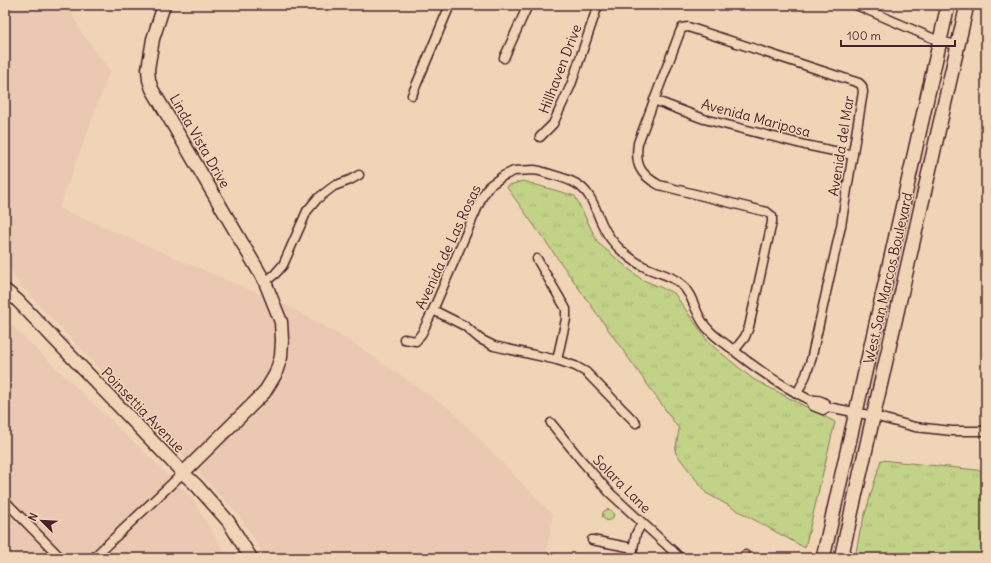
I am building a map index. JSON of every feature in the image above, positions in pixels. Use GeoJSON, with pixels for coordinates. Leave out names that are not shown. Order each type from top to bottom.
{"type":"FeatureCollection","features":[{"type":"Feature","properties":{"kind":"main road","name":"West San Marcos Boulevard"},"geometry":{"type":"LineString","coordinates":[[822,558],[948,5]]}},
{"type":"Feature","properties":{"kind":"main road","name":"West San Marcos Boulevard"},"geometry":{"type":"LineString","coordinates":[[841,558],[967,5]]}},
{"type":"Feature","properties":{"kind":"street","name":"Linda Vista Drive"},"geometry":{"type":"LineString","coordinates":[[164,5],[153,39],[148,70],[149,80],[156,96],[265,282],[281,322],[282,340],[281,357],[275,375],[264,393],[183,473]]}},
{"type":"Feature","properties":{"kind":"street"},"geometry":{"type":"LineString","coordinates":[[412,95],[450,5]]}},
{"type":"Feature","properties":{"kind":"street"},"geometry":{"type":"LineString","coordinates":[[504,58],[528,5]]}},
{"type":"Feature","properties":{"kind":"street","name":"Hillhaven Drive"},"geometry":{"type":"LineString","coordinates":[[540,137],[553,124],[571,85],[598,5]]}},
{"type":"Feature","properties":{"kind":"street"},"geometry":{"type":"LineString","coordinates":[[856,5],[939,41],[957,45]]}},
{"type":"Feature","properties":{"kind":"street","name":"Avenida del Mar"},"geometry":{"type":"LineString","coordinates":[[654,100],[680,32],[682,28],[688,27],[859,83],[862,86],[863,92],[841,226],[811,360],[797,394]]}},
{"type":"Feature","properties":{"kind":"street"},"geometry":{"type":"LineString","coordinates":[[654,100],[638,143],[636,154],[637,162],[642,173],[650,181],[658,185],[767,212],[772,216],[772,222],[748,327],[745,337],[734,350]]}},
{"type":"Feature","properties":{"kind":"street","name":"Avenida Mariposa"},"geometry":{"type":"LineString","coordinates":[[654,100],[704,119],[805,145],[853,155]]}},
{"type":"Feature","properties":{"kind":"street","name":"Avenida de Las Rosas"},"geometry":{"type":"LineString","coordinates":[[404,340],[416,341],[422,333],[482,197],[489,186],[503,176],[514,171],[534,170],[575,183],[586,191],[593,202],[603,226],[611,239],[622,251],[636,262],[672,277],[681,284],[690,294],[707,329],[759,370],[797,394],[810,400],[815,399],[826,403],[828,407],[874,416],[915,427],[952,431],[986,430]]}},
{"type":"Feature","properties":{"kind":"street"},"geometry":{"type":"LineString","coordinates":[[265,282],[283,265],[307,211],[318,199],[334,186],[359,175]]}},
{"type":"Feature","properties":{"kind":"street"},"geometry":{"type":"LineString","coordinates":[[537,259],[566,309],[566,319],[557,360]]}},
{"type":"Feature","properties":{"kind":"street","name":"Poinsettia Avenue"},"geometry":{"type":"LineString","coordinates":[[5,290],[17,300],[196,485],[228,521],[251,558]]}},
{"type":"Feature","properties":{"kind":"street"},"geometry":{"type":"LineString","coordinates":[[433,310],[465,326],[480,339],[494,346],[557,360],[575,366],[586,372],[636,423]]}},
{"type":"Feature","properties":{"kind":"street","name":"Solara Lane"},"geometry":{"type":"LineString","coordinates":[[550,423],[606,489],[680,558]]}},
{"type":"Feature","properties":{"kind":"street"},"geometry":{"type":"LineString","coordinates":[[92,558],[183,473]]}},
{"type":"Feature","properties":{"kind":"street"},"geometry":{"type":"LineString","coordinates":[[5,501],[61,558]]}},
{"type":"Feature","properties":{"kind":"street"},"geometry":{"type":"LineString","coordinates":[[631,558],[636,534],[642,523]]}},
{"type":"Feature","properties":{"kind":"street"},"geometry":{"type":"LineString","coordinates":[[592,540],[633,548]]}},
{"type":"Feature","properties":{"kind":"shaded area"},"geometry":{"type":"Polygon","coordinates":[[[5,5],[68,5],[81,32],[110,71],[59,208],[288,306],[358,346],[451,410],[553,515],[546,558],[266,558],[238,514],[21,286],[5,263],[5,5]]]}},
{"type":"Feature","properties":{"kind":"shaded area"},"geometry":{"type":"Polygon","coordinates":[[[5,318],[192,498],[228,558],[5,558],[5,318]]]}},
{"type":"Feature","properties":{"kind":"green space"},"geometry":{"type":"Polygon","coordinates":[[[523,181],[575,196],[598,243],[641,279],[674,293],[709,343],[753,379],[835,422],[805,548],[706,493],[675,452],[679,429],[506,186],[523,181]]]}},
{"type":"Feature","properties":{"kind":"green space"},"geometry":{"type":"Polygon","coordinates":[[[881,460],[986,471],[986,558],[855,558],[860,531],[881,460]]]}},
{"type":"Feature","properties":{"kind":"green space"},"geometry":{"type":"Polygon","coordinates":[[[608,509],[612,511],[614,515],[612,519],[608,521],[604,519],[602,515],[604,511],[608,509]]]}}]}
